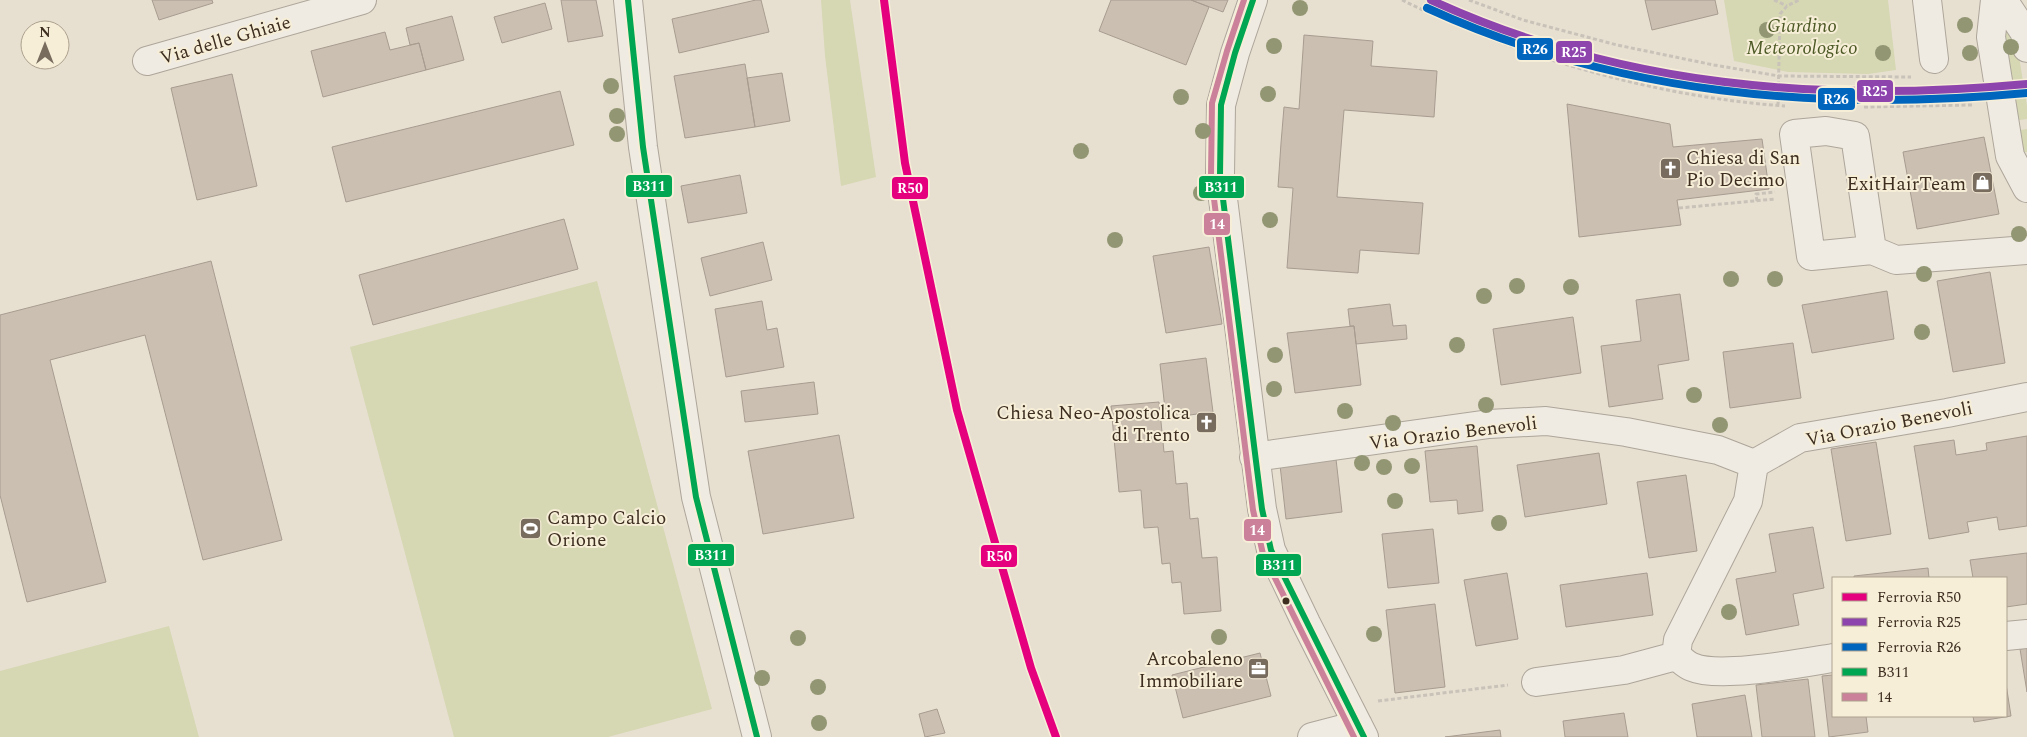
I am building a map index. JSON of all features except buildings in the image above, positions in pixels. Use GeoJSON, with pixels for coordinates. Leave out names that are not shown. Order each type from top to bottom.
{"type":"FeatureCollection","features":[{"type":"Feature","properties":{"kind":"street","name":"Via delle Ghiaie"},"geometry":{"type":"LineString","coordinates":[[147,61],[362,0]]}},
{"type":"Feature","properties":{"kind":"street"},"geometry":{"type":"LineString","coordinates":[[628,0],[643,147],[696,497],[756,737]]}},
{"type":"Feature","properties":{"kind":"street"},"geometry":{"type":"LineString","coordinates":[[1253,0],[1221,105],[1220,175],[1254,457],[1262,510],[1271,550],[1306,624],[1361,731],[1312,737]]}},
{"type":"Feature","properties":{"kind":"street"},"geometry":{"type":"LineString","coordinates":[[1927,0],[1934,59]]}},
{"type":"Feature","properties":{"kind":"street"},"geometry":{"type":"LineString","coordinates":[[1995,0],[1991,37],[2010,156],[2027,188]]}},
{"type":"Feature","properties":{"kind":"street"},"geometry":{"type":"LineString","coordinates":[[2003,0],[2025,34],[2027,48]]}},
{"type":"Feature","properties":{"kind":"street"},"geometry":{"type":"LineString","coordinates":[[1872,250],[1855,136],[1826,131],[1794,134],[1811,256],[1872,250],[1896,260],[2027,250]]}},
{"type":"Feature","properties":{"kind":"street","name":"Via Orazio Benevoli"},"geometry":{"type":"LineString","coordinates":[[1254,457],[1489,424],[1546,421],[1626,432],[1718,450],[1754,464],[1800,438],[1947,413],[2027,397]]}},
{"type":"Feature","properties":{"kind":"street"},"geometry":{"type":"LineString","coordinates":[[1676,656],[1678,640],[1748,501],[1754,464]]}},
{"type":"Feature","properties":{"kind":"street"},"geometry":{"type":"LineString","coordinates":[[2007,636],[2027,634]]}},
{"type":"Feature","properties":{"kind":"street"},"geometry":{"type":"LineString","coordinates":[[1536,682],[1624,670],[1676,656],[1692,667],[1715,671],[1744,670],[1832,658]]}},
{"type":"Feature","properties":{"kind":"path"},"geometry":{"type":"LineString","coordinates":[[1402,0],[1506,44],[1607,76],[1709,97],[1787,106]]}},
{"type":"Feature","properties":{"kind":"path"},"geometry":{"type":"LineString","coordinates":[[1469,0],[1522,20],[1617,45],[1714,65],[1779,76],[1913,76]]}},
{"type":"Feature","properties":{"kind":"path"},"geometry":{"type":"LineString","coordinates":[[1774,0],[1787,6]]}},
{"type":"Feature","properties":{"kind":"path"},"geometry":{"type":"LineString","coordinates":[[1778,105],[1780,14],[1787,6],[1799,0]]}},
{"type":"Feature","properties":{"kind":"path"},"geometry":{"type":"LineString","coordinates":[[1861,108],[1979,104]]}},
{"type":"Feature","properties":{"kind":"path"},"geometry":{"type":"LineString","coordinates":[[1757,201],[1756,194],[1775,192]]}},
{"type":"Feature","properties":{"kind":"path"},"geometry":{"type":"LineString","coordinates":[[1678,208],[1779,198]]}},
{"type":"Feature","properties":{"kind":"path"},"geometry":{"type":"LineString","coordinates":[[1377,701],[1536,682]]}},
{"type":"Feature","properties":{"kind":"green space"},"geometry":{"type":"Polygon","coordinates":[[[821,0],[850,0],[876,177],[841,186],[825,56],[821,0]]]}},
{"type":"Feature","properties":{"kind":"green space","name":"Giardino Meteorologico"},"geometry":{"type":"Polygon","coordinates":[[[1724,0],[1888,0],[1896,70],[1868,74],[1788,72],[1734,61],[1724,0]]]}},
{"type":"Feature","properties":{"kind":"green space"},"geometry":{"type":"Polygon","coordinates":[[[2005,17],[2016,38],[2027,106],[2027,119],[2012,121],[1999,40],[2005,17]]]}},
{"type":"Feature","properties":{"kind":"green space"},"geometry":{"type":"Polygon","coordinates":[[[2027,129],[2027,152],[2022,152],[2014,131],[2027,129]]]}},
{"type":"Feature","properties":{"kind":"green space","name":"Campo Calcio Orione"},"geometry":{"type":"Polygon","coordinates":[[[597,281],[712,709],[608,737],[454,737],[350,347],[597,281]]]}},
{"type":"Feature","properties":{"kind":"green space"},"geometry":{"type":"Polygon","coordinates":[[[169,626],[199,737],[0,737],[0,671],[169,626]]]}},
{"type":"Feature","properties":{"kind":"rail line","name":"R50"},"geometry":{"type":"LineString","coordinates":[[884,0],[905,163],[957,410],[1031,668],[1056,737]]}},
{"type":"Feature","properties":{"kind":"rail line","name":"R25"},"geometry":{"type":"LineString","coordinates":[[1431,0],[1502,29],[1575,52],[1649,70],[1723,82],[1798,89],[1874,91],[2027,84]]}},
{"type":"Feature","properties":{"kind":"rail line","name":"R26"},"geometry":{"type":"LineString","coordinates":[[1427,8],[1499,37],[1572,61],[1646,78],[1721,90],[1797,97],[1873,100],[2027,93]]}},
{"type":"Feature","properties":{"kind":"transit line","name":"B311"},"geometry":{"type":"LineString","coordinates":[[628,0],[643,147],[696,497],[757,737]]}},
{"type":"Feature","properties":{"kind":"transit line","name":"14"},"geometry":{"type":"LineString","coordinates":[[1244,0],[1212,103],[1211,175],[1253,510],[1263,554],[1354,737]]}},
{"type":"Feature","properties":{"kind":"transit line","name":"B311"},"geometry":{"type":"LineString","coordinates":[[1253,0],[1235,53],[1221,105],[1220,175],[1262,509],[1271,550],[1364,737]]}},
{"type":"Feature","properties":{"kind":"place","name":"Chiesa di San Pio Decimo"},"geometry":{"type":"Point","coordinates":[1670,168]}},
{"type":"Feature","properties":{"kind":"place","name":"ExitHairTeam"},"geometry":{"type":"Point","coordinates":[1982,183]}},
{"type":"Feature","properties":{"kind":"place","name":"Chiesa Neo-Apostolica di Trento"},"geometry":{"type":"Point","coordinates":[1206,423]}},
{"type":"Feature","properties":{"kind":"place","name":"Campo Calcio Orione"},"geometry":{"type":"Point","coordinates":[531,528]}},
{"type":"Feature","properties":{"kind":"place","name":"Arcobaleno Immobiliare"},"geometry":{"type":"Point","coordinates":[1259,669]}}]}
